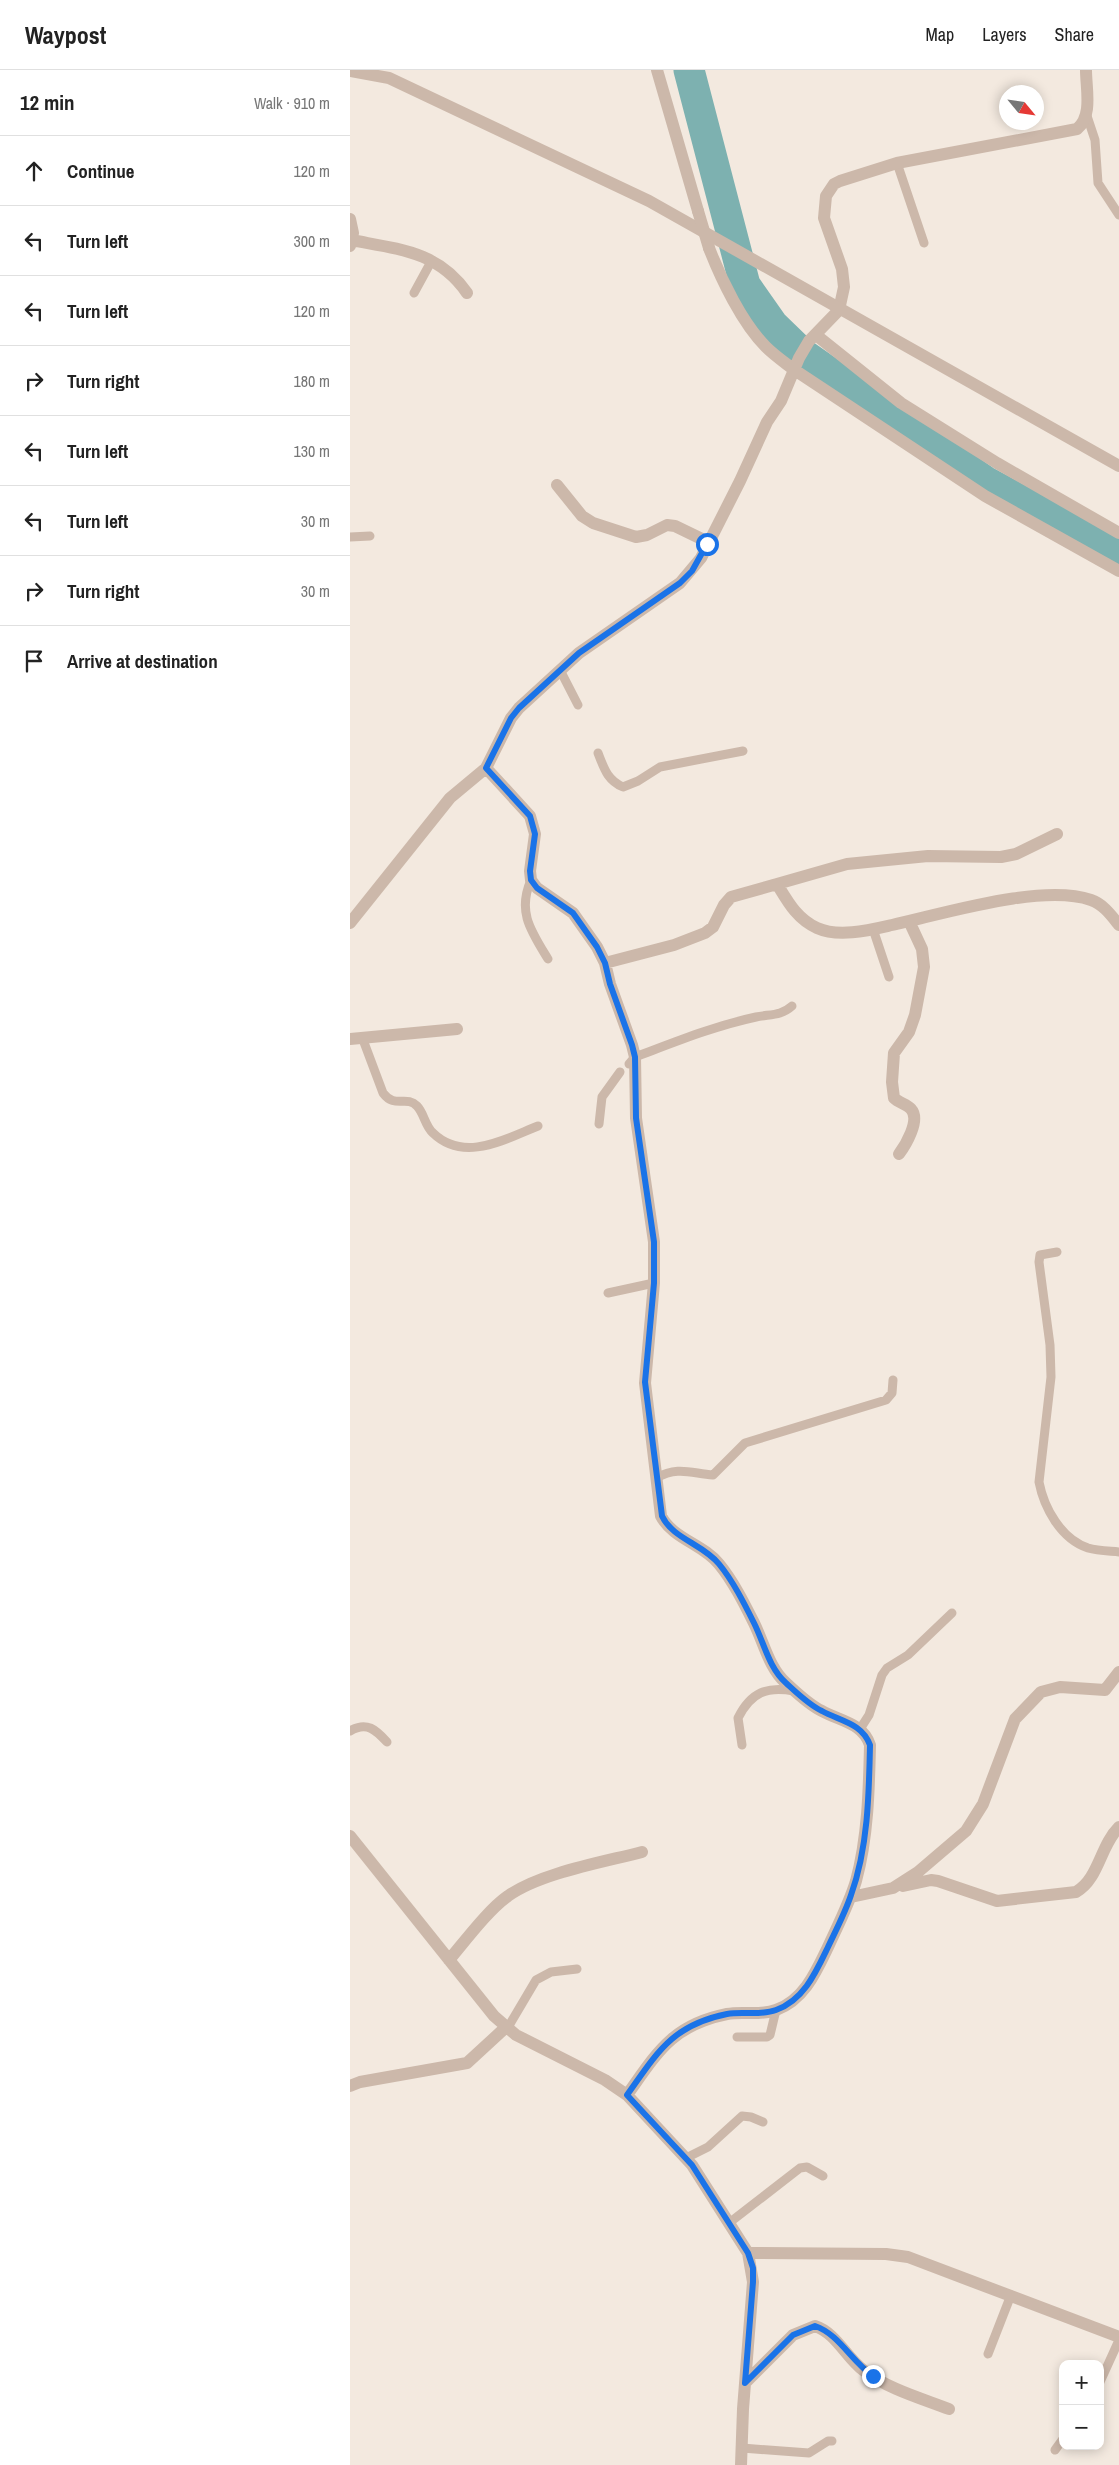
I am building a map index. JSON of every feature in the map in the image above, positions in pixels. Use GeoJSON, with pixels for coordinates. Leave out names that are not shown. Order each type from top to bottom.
{"type":"FeatureCollection","features":[{"type":"Feature","properties":{"kind":"street"},"geometry":{"type":"LineString","coordinates":[[656,70],[709,248],[718,272],[751,329],[766,346],[796,363],[986,496],[1119,571]]}},
{"type":"Feature","properties":{"kind":"street"},"geometry":{"type":"LineString","coordinates":[[350,923],[450,798],[486,768],[511,718],[579,653],[680,583],[692,571],[740,481],[767,422],[781,401],[796,363],[812,338],[839,310],[844,287],[842,269],[824,218],[826,196],[829,190],[840,180],[897,164],[1077,129],[1084,123],[1087,116],[1086,70]]}},
{"type":"Feature","properties":{"kind":"street"},"geometry":{"type":"LineString","coordinates":[[350,71],[389,78],[649,200],[758,260],[839,310],[1119,466]]}},
{"type":"Feature","properties":{"kind":"street"},"geometry":{"type":"LineString","coordinates":[[350,219],[351,243],[404,250],[432,260],[457,278],[467,293]]}},
{"type":"Feature","properties":{"kind":"street"},"geometry":{"type":"LineString","coordinates":[[812,338],[900,403],[997,463],[1119,532]]}},
{"type":"Feature","properties":{"kind":"street"},"geometry":{"type":"LineString","coordinates":[[556,485],[582,516],[593,523],[636,537],[647,535],[667,525],[675,526],[708,542]]}},
{"type":"Feature","properties":{"kind":"street"},"geometry":{"type":"LineString","coordinates":[[486,768],[530,816],[534,825],[531,880],[537,888],[573,913],[597,947],[605,963],[632,1061],[636,1118],[654,1242],[654,1283],[645,1382],[662,1516],[666,1525],[710,1554],[718,1563],[754,1623],[777,1673],[795,1691],[822,1711],[860,1729],[867,1737],[870,1745],[868,1804],[857,1878],[851,1897],[811,1980],[792,2002],[776,2010],[715,2017],[676,2034],[657,2053],[627,2095]]}},
{"type":"Feature","properties":{"kind":"street"},"geometry":{"type":"LineString","coordinates":[[605,963],[674,945],[705,933],[714,927],[724,905],[731,897],[847,864],[928,856],[1001,857],[1016,854],[1057,834]]}},
{"type":"Feature","properties":{"kind":"street"},"geometry":{"type":"LineString","coordinates":[[777,884],[791,907],[805,922],[820,929],[848,932],[873,929],[1015,898],[1043,896],[1090,900],[1102,906],[1119,925]]}},
{"type":"Feature","properties":{"kind":"street"},"geometry":{"type":"LineString","coordinates":[[899,1154],[912,1134],[913,1113],[911,1109],[894,1098],[892,1061],[894,1053],[909,1032],[915,1015],[924,967],[922,949],[909,921]]}},
{"type":"Feature","properties":{"kind":"street"},"geometry":{"type":"LineString","coordinates":[[356,1038],[457,1029]]}},
{"type":"Feature","properties":{"kind":"street"},"geometry":{"type":"LineString","coordinates":[[893,1888],[918,1872],[966,1831],[984,1804],[1015,1719],[1026,1706],[1041,1692],[1060,1687],[1105,1690],[1119,1672]]}},
{"type":"Feature","properties":{"kind":"street"},"geometry":{"type":"LineString","coordinates":[[851,1897],[931,1880],[997,1901],[1076,1892],[1088,1882],[1111,1835],[1119,1827]]}},
{"type":"Feature","properties":{"kind":"street"},"geometry":{"type":"LineString","coordinates":[[350,1836],[494,2016],[506,2028],[605,2080],[627,2095],[686,2158],[748,2253],[753,2268],[753,2282],[741,2465]]}},
{"type":"Feature","properties":{"kind":"street"},"geometry":{"type":"LineString","coordinates":[[449,1960],[508,1896],[529,1885],[555,1876],[642,1852]]}},
{"type":"Feature","properties":{"kind":"street"},"geometry":{"type":"LineString","coordinates":[[350,2086],[360,2082],[467,2063],[506,2028]]}},
{"type":"Feature","properties":{"kind":"street"},"geometry":{"type":"LineString","coordinates":[[748,2253],[886,2254],[908,2257],[1011,2295],[1119,2339]]}},
{"type":"Feature","properties":{"kind":"street"},"geometry":{"type":"LineString","coordinates":[[745,2383],[793,2335],[815,2326],[829,2333],[861,2368],[873,2376],[899,2390],[949,2409]]}},
{"type":"Feature","properties":{"kind":"lane"},"geometry":{"type":"LineString","coordinates":[[1087,116],[1096,140],[1098,183],[1119,215]]}},
{"type":"Feature","properties":{"kind":"lane"},"geometry":{"type":"LineString","coordinates":[[897,164],[924,243]]}},
{"type":"Feature","properties":{"kind":"lane"},"geometry":{"type":"LineString","coordinates":[[414,293],[432,260]]}},
{"type":"Feature","properties":{"kind":"lane"},"geometry":{"type":"LineString","coordinates":[[350,537],[370,536]]}},
{"type":"Feature","properties":{"kind":"lane"},"geometry":{"type":"LineString","coordinates":[[560,670],[578,705]]}},
{"type":"Feature","properties":{"kind":"lane"},"geometry":{"type":"LineString","coordinates":[[598,753],[609,778],[622,786],[638,782],[660,767],[743,751]]}},
{"type":"Feature","properties":{"kind":"lane"},"geometry":{"type":"LineString","coordinates":[[531,880],[524,903],[526,915],[548,959]]}},
{"type":"Feature","properties":{"kind":"lane"},"geometry":{"type":"LineString","coordinates":[[873,929],[889,977]]}},
{"type":"Feature","properties":{"kind":"lane"},"geometry":{"type":"LineString","coordinates":[[632,1061],[714,1028],[758,1016],[780,1014],[792,1006]]}},
{"type":"Feature","properties":{"kind":"lane"},"geometry":{"type":"LineString","coordinates":[[356,1038],[383,1093],[388,1099],[395,1102],[411,1102],[418,1106],[430,1131],[447,1142],[468,1148],[483,1147],[538,1126]]}},
{"type":"Feature","properties":{"kind":"lane"},"geometry":{"type":"LineString","coordinates":[[599,1124],[602,1097],[620,1072]]}},
{"type":"Feature","properties":{"kind":"lane"},"geometry":{"type":"LineString","coordinates":[[1057,1252],[1040,1255],[1039,1262],[1050,1345],[1051,1377],[1039,1482],[1042,1499],[1052,1517],[1070,1538],[1088,1548],[1119,1552]]}},
{"type":"Feature","properties":{"kind":"lane"},"geometry":{"type":"LineString","coordinates":[[608,1293],[654,1283]]}},
{"type":"Feature","properties":{"kind":"lane"},"geometry":{"type":"LineString","coordinates":[[656,1478],[667,1472],[684,1470],[713,1476],[745,1443],[886,1400],[892,1393],[893,1380]]}},
{"type":"Feature","properties":{"kind":"lane"},"geometry":{"type":"LineString","coordinates":[[860,1729],[869,1715],[882,1675],[887,1668],[908,1655],[952,1613]]}},
{"type":"Feature","properties":{"kind":"lane"},"geometry":{"type":"LineString","coordinates":[[742,1745],[738,1718],[749,1702],[762,1691],[772,1688],[795,1691]]}},
{"type":"Feature","properties":{"kind":"lane"},"geometry":{"type":"LineString","coordinates":[[350,1731],[361,1726],[370,1727],[375,1729],[387,1742]]}},
{"type":"Feature","properties":{"kind":"lane"},"geometry":{"type":"LineString","coordinates":[[506,2028],[536,1980],[552,1972],[578,1969]]}},
{"type":"Feature","properties":{"kind":"lane"},"geometry":{"type":"LineString","coordinates":[[738,2037],[767,2037],[770,2035],[776,2010]]}},
{"type":"Feature","properties":{"kind":"lane"},"geometry":{"type":"LineString","coordinates":[[686,2158],[708,2147],[742,2116],[751,2116],[763,2122]]}},
{"type":"Feature","properties":{"kind":"lane"},"geometry":{"type":"LineString","coordinates":[[729,2223],[800,2168],[807,2167],[822,2176]]}},
{"type":"Feature","properties":{"kind":"lane"},"geometry":{"type":"LineString","coordinates":[[988,2354],[1011,2295]]}},
{"type":"Feature","properties":{"kind":"lane"},"geometry":{"type":"LineString","coordinates":[[1104,2373],[1119,2339]]}},
{"type":"Feature","properties":{"kind":"lane"},"geometry":{"type":"LineString","coordinates":[[742,2448],[809,2453],[828,2441],[832,2441]]}},
{"type":"Feature","properties":{"kind":"lane"},"geometry":{"type":"LineString","coordinates":[[1055,2450],[1059,2444]]}},
{"type":"Feature","properties":{"kind":"waterway"},"geometry":{"type":"LineString","coordinates":[[689,70],[745,285],[773,325],[803,354],[985,481],[1119,554]]}},
{"type":"Feature","properties":{"kind":"route"},"geometry":{"type":"LineString","coordinates":[[707,544],[692,571],[680,583],[579,653],[519,708],[511,718],[486,768],[530,816],[535,834],[530,871],[531,880],[537,888],[573,913],[597,947],[605,963],[610,984],[635,1057],[636,1118],[654,1242],[654,1283],[645,1365],[645,1382],[662,1516],[666,1525],[710,1554],[726,1573],[754,1623],[772,1665],[784,1682],[822,1711],[857,1726],[867,1737],[870,1745],[868,1804],[857,1878],[851,1897],[816,1972],[806,1987],[792,2002],[776,2010],[715,2017],[676,2034],[665,2043],[627,2095],[692,2165],[748,2253],[753,2268],[753,2282],[745,2383],[793,2335],[807,2327],[815,2326],[829,2333],[861,2368],[873,2376]]}}]}
